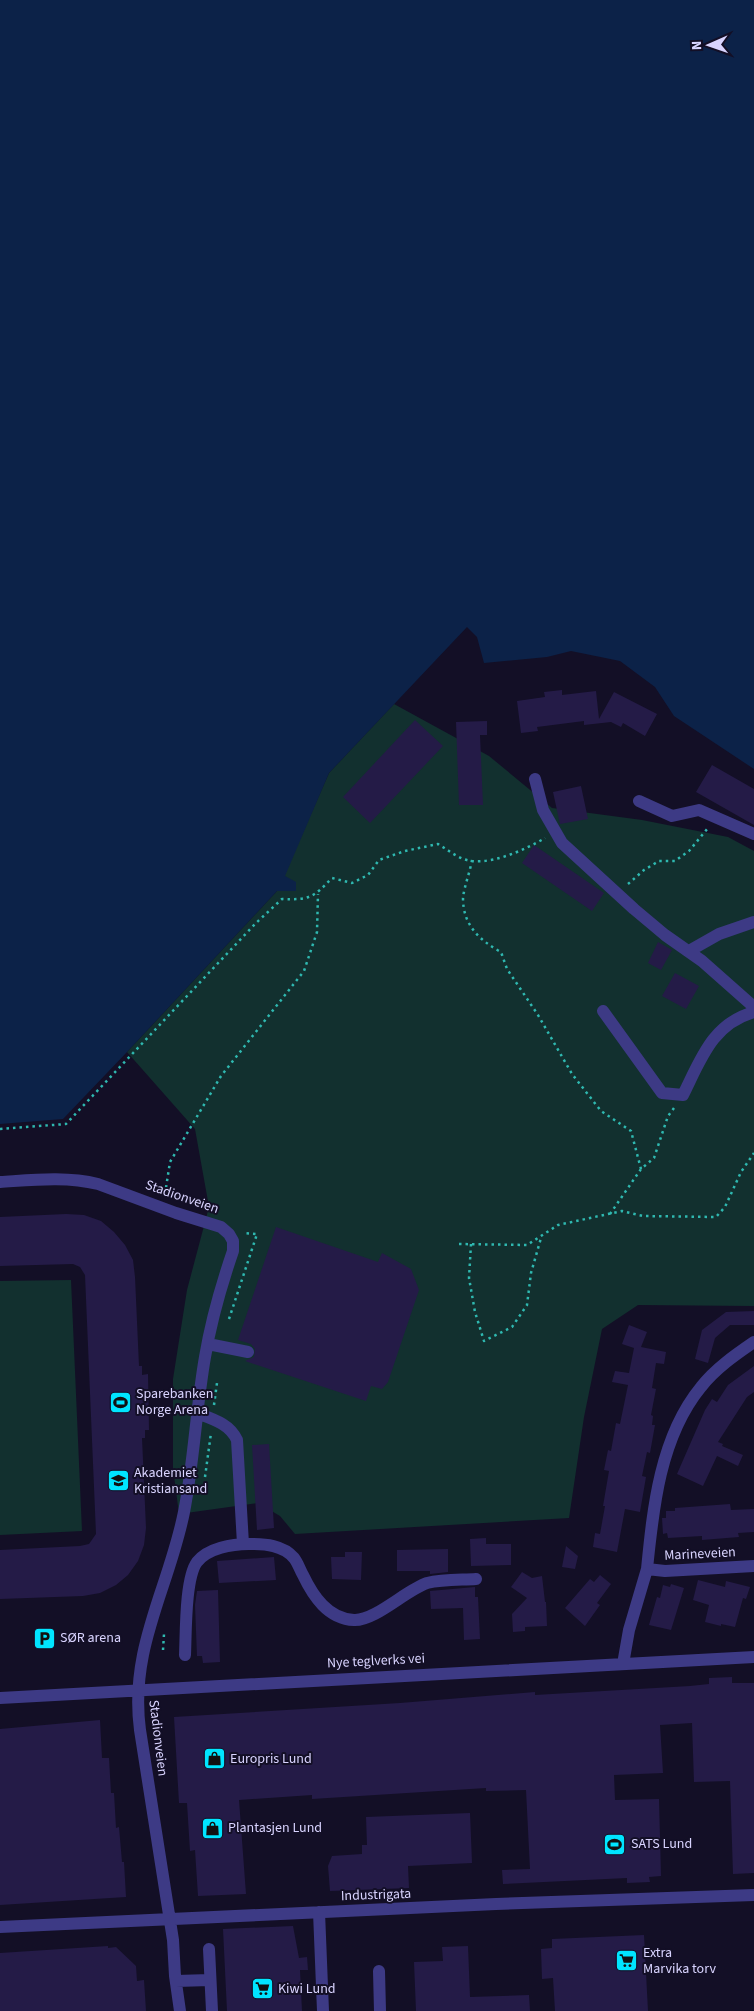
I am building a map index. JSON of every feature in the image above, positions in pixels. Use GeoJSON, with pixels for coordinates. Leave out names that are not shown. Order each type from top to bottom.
{"type":"FeatureCollection","features":[{"type":"Feature","properties":{"kind":"street"},"geometry":{"type":"LineString","coordinates":[[535,779],[543,810],[562,843],[665,936],[689,951],[754,1007]]}},
{"type":"Feature","properties":{"kind":"street"},"geometry":{"type":"LineString","coordinates":[[639,801],[672,816],[699,810],[754,834]]}},
{"type":"Feature","properties":{"kind":"street"},"geometry":{"type":"LineString","coordinates":[[689,951],[719,934],[754,922]]}},
{"type":"Feature","properties":{"kind":"street"},"geometry":{"type":"LineString","coordinates":[[603,1011],[662,1093],[683,1095],[705,1049],[712,1039],[734,1020],[754,1012]]}},
{"type":"Feature","properties":{"kind":"street","name":"Stadionveien"},"geometry":{"type":"LineString","coordinates":[[0,1182],[60,1179],[85,1180],[221,1227],[229,1234],[233,1242],[233,1251],[213,1317],[208,1344],[184,1512],[173,1554],[150,1621],[137,1689],[140,1730],[170,1919],[180,2011]]}},
{"type":"Feature","properties":{"kind":"street","name":"Marineveien"},"geometry":{"type":"LineString","coordinates":[[623,1664],[629,1630],[647,1569],[653,1514],[665,1460],[673,1436],[701,1387],[720,1368],[754,1342]]}},
{"type":"Feature","properties":{"kind":"street"},"geometry":{"type":"LineString","coordinates":[[208,1344],[248,1352]]}},
{"type":"Feature","properties":{"kind":"street"},"geometry":{"type":"LineString","coordinates":[[198,1413],[228,1427],[237,1440],[243,1544]]}},
{"type":"Feature","properties":{"kind":"street"},"geometry":{"type":"LineString","coordinates":[[186,1655],[190,1580],[195,1565],[214,1550],[243,1544],[267,1544],[282,1548],[294,1558],[308,1585],[326,1609],[342,1619],[356,1621],[373,1615],[426,1584],[476,1579]]}},
{"type":"Feature","properties":{"kind":"street","name":"Marineveien"},"geometry":{"type":"LineString","coordinates":[[647,1569],[665,1571],[754,1566]]}},
{"type":"Feature","properties":{"kind":"street","name":"Nye teglverks vei"},"geometry":{"type":"LineString","coordinates":[[0,1698],[137,1689],[754,1657]]}},
{"type":"Feature","properties":{"kind":"street","name":"Industrigata"},"geometry":{"type":"LineString","coordinates":[[0,1927],[754,1895]]}},
{"type":"Feature","properties":{"kind":"street"},"geometry":{"type":"LineString","coordinates":[[319,1912],[323,2011]]}},
{"type":"Feature","properties":{"kind":"street"},"geometry":{"type":"LineString","coordinates":[[209,1949],[212,2011]]}},
{"type":"Feature","properties":{"kind":"street"},"geometry":{"type":"LineString","coordinates":[[379,1971],[380,2011]]}},
{"type":"Feature","properties":{"kind":"street"},"geometry":{"type":"LineString","coordinates":[[176,1981],[210,1980]]}},
{"type":"Feature","properties":{"kind":"path"},"geometry":{"type":"LineString","coordinates":[[617,893],[644,870],[659,861],[675,861],[689,851],[716,817]]}},
{"type":"Feature","properties":{"kind":"path"},"geometry":{"type":"LineString","coordinates":[[0,1129],[66,1124],[256,923],[282,899],[300,900],[318,894],[332,878],[352,883],[368,875],[378,860],[405,851],[438,844],[462,859],[503,858],[555,832]]}},
{"type":"Feature","properties":{"kind":"path"},"geometry":{"type":"LineString","coordinates":[[472,860],[463,898],[468,924],[482,942],[501,952],[507,969],[538,1015],[572,1074],[601,1112],[631,1131],[641,1169]]}},
{"type":"Feature","properties":{"kind":"path"},"geometry":{"type":"LineString","coordinates":[[162,1208],[170,1162],[217,1084],[257,1029],[304,971],[317,932],[318,894]]}},
{"type":"Feature","properties":{"kind":"path"},"geometry":{"type":"LineString","coordinates":[[610,1214],[641,1169],[654,1158],[668,1116],[683,1095]]}},
{"type":"Feature","properties":{"kind":"path"},"geometry":{"type":"LineString","coordinates":[[459,1244],[527,1245],[558,1225],[622,1211],[643,1216],[716,1216],[725,1207],[741,1172],[754,1153]]}},
{"type":"Feature","properties":{"kind":"path"},"geometry":{"type":"LineString","coordinates":[[471,1244],[469,1278],[475,1312],[484,1341],[512,1327],[527,1305],[531,1273],[541,1236]]}},
{"type":"Feature","properties":{"kind":"green space"},"geometry":{"type":"Polygon","coordinates":[[[394,704],[489,756],[552,808],[642,820],[728,837],[754,851],[754,1306],[638,1305],[602,1329],[584,1417],[569,1518],[295,1534],[280,1516],[258,1503],[179,1514],[173,1468],[173,1379],[187,1290],[209,1207],[195,1129],[127,1052],[277,891],[329,773],[394,704]]]}},
{"type":"Feature","properties":{"kind":"green space"},"geometry":{"type":"Polygon","coordinates":[[[71,1280],[82,1531],[0,1535],[0,1281],[71,1280]]]}},
{"type":"Feature","properties":{"kind":"water"},"geometry":{"type":"Polygon","coordinates":[[[0,0],[754,0],[754,769],[674,716],[655,687],[620,661],[571,651],[547,657],[484,663],[477,637],[467,627],[329,773],[285,876],[296,882],[296,891],[277,891],[63,1119],[0,1124],[0,0]]]}},
{"type":"Feature","properties":{"kind":"building"},"geometry":{"type":"Polygon","coordinates":[[[562,690],[562,695],[596,691],[599,719],[614,692],[657,714],[645,736],[623,723],[621,727],[611,722],[584,725],[584,721],[537,727],[538,731],[521,733],[517,701],[545,697],[544,692],[562,690]]]}},
{"type":"Feature","properties":{"kind":"building"},"geometry":{"type":"Polygon","coordinates":[[[415,720],[443,746],[370,823],[343,797],[415,720]]]}},
{"type":"Feature","properties":{"kind":"building"},"geometry":{"type":"Polygon","coordinates":[[[487,721],[487,735],[480,735],[483,805],[459,805],[456,722],[487,721]]]}},
{"type":"Feature","properties":{"kind":"building"},"geometry":{"type":"Polygon","coordinates":[[[712,765],[754,789],[754,825],[696,792],[712,765]]]}},
{"type":"Feature","properties":{"kind":"building"},"geometry":{"type":"Polygon","coordinates":[[[581,786],[588,819],[560,824],[553,792],[581,786]]]}},
{"type":"Feature","properties":{"kind":"building"},"geometry":{"type":"Polygon","coordinates":[[[534,845],[604,893],[592,911],[522,863],[534,845]]]}},
{"type":"Feature","properties":{"kind":"building"},"geometry":{"type":"Polygon","coordinates":[[[658,942],[672,950],[661,970],[648,963],[658,942]]]}},
{"type":"Feature","properties":{"kind":"building"},"geometry":{"type":"Polygon","coordinates":[[[675,973],[699,986],[686,1009],[662,996],[675,973]]]}},
{"type":"Feature","properties":{"kind":"building","name":"Sparebanken Norge Arena"},"geometry":{"type":"Polygon","coordinates":[[[84,1215],[101,1221],[125,1245],[133,1260],[139,1366],[142,1366],[142,1375],[148,1374],[149,1430],[145,1430],[145,1438],[142,1438],[146,1528],[144,1545],[138,1561],[128,1575],[116,1585],[100,1593],[83,1596],[0,1599],[0,1550],[80,1546],[89,1544],[96,1534],[85,1275],[80,1267],[73,1264],[0,1266],[0,1217],[84,1215]]]}},
{"type":"Feature","properties":{"kind":"building"},"geometry":{"type":"Polygon","coordinates":[[[276,1227],[378,1262],[382,1253],[411,1269],[419,1290],[388,1382],[382,1389],[371,1386],[366,1401],[245,1361],[254,1357],[255,1349],[251,1344],[238,1340],[276,1227]]]}},
{"type":"Feature","properties":{"kind":"building"},"geometry":{"type":"Polygon","coordinates":[[[754,1311],[754,1325],[730,1325],[715,1338],[708,1363],[695,1359],[702,1330],[726,1312],[754,1311]]]}},
{"type":"Feature","properties":{"kind":"building"},"geometry":{"type":"Polygon","coordinates":[[[629,1325],[647,1332],[641,1347],[666,1352],[664,1364],[656,1363],[652,1388],[656,1389],[651,1415],[653,1416],[652,1425],[655,1425],[650,1453],[647,1452],[642,1476],[646,1477],[640,1512],[625,1509],[617,1552],[593,1547],[595,1533],[600,1534],[605,1506],[603,1506],[609,1471],[604,1470],[608,1450],[611,1451],[616,1423],[620,1424],[628,1385],[612,1382],[615,1371],[629,1373],[634,1348],[622,1344],[629,1325]]]}},
{"type":"Feature","properties":{"kind":"building"},"geometry":{"type":"Polygon","coordinates":[[[754,1366],[754,1392],[747,1397],[718,1442],[723,1444],[722,1446],[743,1455],[738,1466],[717,1456],[703,1486],[677,1474],[705,1410],[712,1399],[717,1402],[728,1385],[754,1366]]]}},
{"type":"Feature","properties":{"kind":"building"},"geometry":{"type":"Polygon","coordinates":[[[269,1444],[274,1528],[257,1530],[252,1445],[269,1444]]]}},
{"type":"Feature","properties":{"kind":"building"},"geometry":{"type":"Polygon","coordinates":[[[730,1504],[731,1510],[754,1509],[754,1532],[738,1533],[739,1537],[702,1540],[702,1536],[668,1538],[667,1533],[663,1534],[662,1518],[666,1518],[666,1511],[675,1511],[675,1508],[730,1504]]]}},
{"type":"Feature","properties":{"kind":"building"},"geometry":{"type":"Polygon","coordinates":[[[486,1538],[486,1544],[511,1544],[511,1565],[471,1566],[470,1539],[486,1538]]]}},
{"type":"Feature","properties":{"kind":"building"},"geometry":{"type":"Polygon","coordinates":[[[566,1546],[578,1556],[575,1569],[562,1567],[566,1546]]]}},
{"type":"Feature","properties":{"kind":"building"},"geometry":{"type":"Polygon","coordinates":[[[448,1549],[448,1572],[430,1574],[430,1571],[397,1571],[397,1550],[448,1549]]]}},
{"type":"Feature","properties":{"kind":"building"},"geometry":{"type":"Polygon","coordinates":[[[345,1552],[362,1552],[361,1580],[332,1579],[331,1557],[345,1557],[345,1552]]]}},
{"type":"Feature","properties":{"kind":"building"},"geometry":{"type":"Polygon","coordinates":[[[274,1557],[276,1580],[219,1583],[217,1561],[274,1557]]]}},
{"type":"Feature","properties":{"kind":"building"},"geometry":{"type":"Polygon","coordinates":[[[522,1572],[532,1578],[542,1576],[547,1626],[525,1627],[525,1631],[513,1632],[512,1614],[527,1598],[511,1587],[522,1572]]]}},
{"type":"Feature","properties":{"kind":"building"},"geometry":{"type":"Polygon","coordinates":[[[600,1575],[611,1584],[597,1603],[600,1605],[585,1626],[565,1608],[590,1579],[594,1582],[600,1575]]]}},
{"type":"Feature","properties":{"kind":"building"},"geometry":{"type":"Polygon","coordinates":[[[698,1580],[725,1587],[726,1581],[750,1587],[746,1599],[743,1598],[735,1627],[705,1622],[709,1605],[693,1600],[698,1580]]]}},
{"type":"Feature","properties":{"kind":"building"},"geometry":{"type":"Polygon","coordinates":[[[671,1584],[684,1588],[671,1630],[649,1625],[657,1597],[660,1598],[663,1585],[670,1587],[671,1584]]]}},
{"type":"Feature","properties":{"kind":"building"},"geometry":{"type":"Polygon","coordinates":[[[475,1587],[475,1597],[478,1597],[480,1639],[464,1640],[463,1608],[431,1609],[430,1591],[475,1587]]]}},
{"type":"Feature","properties":{"kind":"building"},"geometry":{"type":"Polygon","coordinates":[[[218,1590],[220,1662],[203,1663],[202,1656],[197,1656],[195,1605],[197,1591],[218,1590]]]}},
{"type":"Feature","properties":{"kind":"building"},"geometry":{"type":"Polygon","coordinates":[[[732,1677],[732,1683],[754,1683],[754,1873],[733,1874],[730,1781],[694,1782],[692,1723],[660,1725],[663,1773],[614,1775],[615,1800],[659,1799],[661,1876],[649,1877],[650,1882],[627,1883],[627,1878],[503,1884],[502,1870],[530,1869],[526,1790],[486,1791],[486,1788],[312,1799],[312,1795],[239,1800],[246,1894],[198,1896],[195,1850],[190,1851],[187,1803],[179,1803],[174,1717],[400,1703],[535,1692],[535,1695],[690,1686],[709,1684],[709,1678],[732,1677]]]}},
{"type":"Feature","properties":{"kind":"building"},"geometry":{"type":"Polygon","coordinates":[[[100,1720],[102,1758],[109,1758],[116,1828],[119,1827],[122,1862],[124,1862],[126,1897],[0,1905],[0,1729],[100,1720]]]}},
{"type":"Feature","properties":{"kind":"building"},"geometry":{"type":"Polygon","coordinates":[[[470,1813],[472,1863],[408,1866],[409,1888],[330,1891],[328,1866],[332,1856],[362,1854],[362,1845],[367,1845],[366,1817],[470,1813]]]}},
{"type":"Feature","properties":{"kind":"building"},"geometry":{"type":"Polygon","coordinates":[[[293,1926],[299,1958],[307,1957],[308,1970],[300,1970],[302,2011],[227,2011],[223,1929],[293,1926]]]}},
{"type":"Feature","properties":{"kind":"building"},"geometry":{"type":"Polygon","coordinates":[[[644,1935],[648,2011],[555,2011],[553,1978],[542,1979],[541,1949],[552,1948],[552,1939],[644,1935]]]}},
{"type":"Feature","properties":{"kind":"building"},"geometry":{"type":"Polygon","coordinates":[[[108,1946],[108,1948],[116,1947],[136,1966],[137,1981],[144,1980],[146,2011],[0,2011],[0,1953],[108,1946]]]}},
{"type":"Feature","properties":{"kind":"building"},"geometry":{"type":"Polygon","coordinates":[[[468,1946],[470,1997],[529,1995],[530,2011],[416,2011],[414,1962],[443,1961],[442,1947],[468,1946]]]}},
{"type":"Feature","properties":{"kind":"place","name":"Sparebanken Norge Arena"},"geometry":{"type":"Point","coordinates":[120,1402]}},
{"type":"Feature","properties":{"kind":"place","name":"Akademiet Kristiansand"},"geometry":{"type":"Point","coordinates":[118,1481]}},
{"type":"Feature","properties":{"kind":"place","name":"SØR arena"},"geometry":{"type":"Point","coordinates":[44,1638]}},
{"type":"Feature","properties":{"kind":"place","name":"Europris Lund"},"geometry":{"type":"Point","coordinates":[214,1759]}},
{"type":"Feature","properties":{"kind":"place","name":"Plantasjen Lund"},"geometry":{"type":"Point","coordinates":[212,1828]}},
{"type":"Feature","properties":{"kind":"place","name":"SATS Lund"},"geometry":{"type":"Point","coordinates":[615,1844]}},
{"type":"Feature","properties":{"kind":"place","name":"Extra Marvika torv"},"geometry":{"type":"Point","coordinates":[627,1961]}},
{"type":"Feature","properties":{"kind":"place","name":"Kiwi Lund"},"geometry":{"type":"Point","coordinates":[262,1989]}}]}
